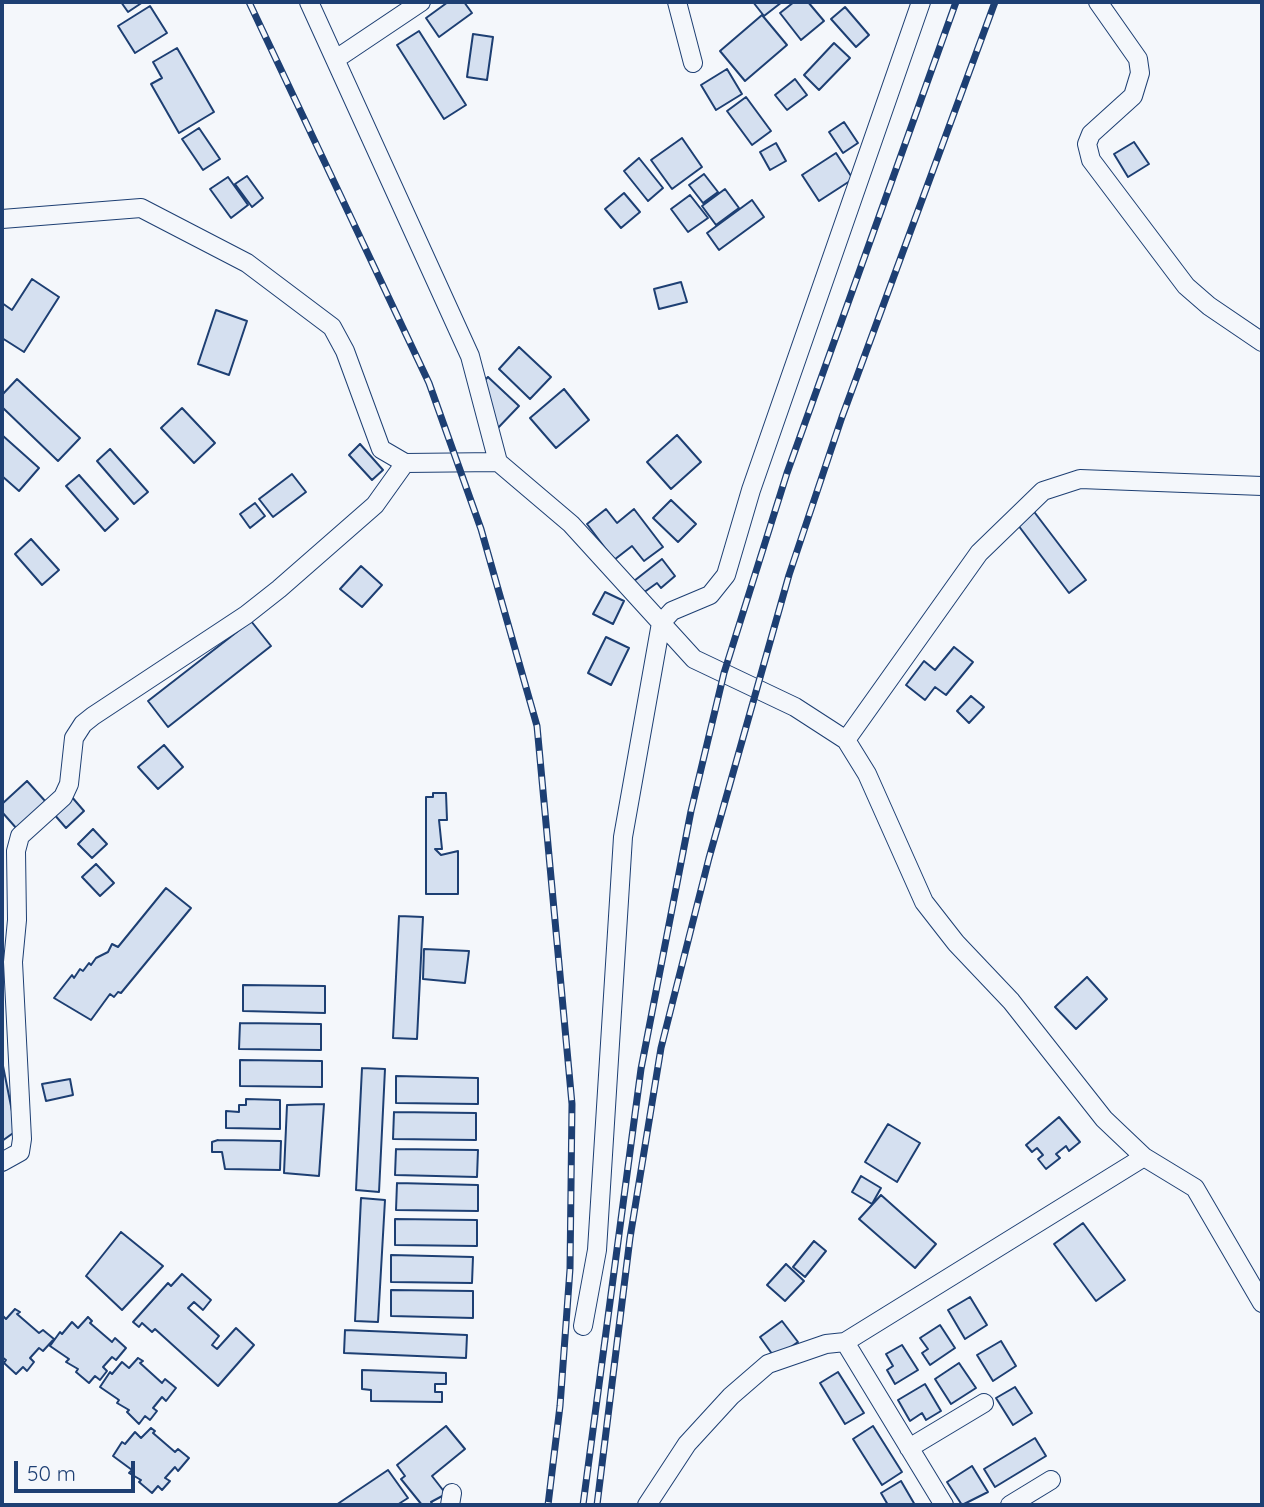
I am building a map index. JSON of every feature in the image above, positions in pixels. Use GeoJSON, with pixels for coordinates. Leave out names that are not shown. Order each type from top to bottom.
{"type":"FeatureCollection","features":[{"type":"Feature","properties":{"kind":"street"},"geometry":{"type":"LineString","coordinates":[[309,2],[470,356],[499,462],[571,524],[694,659],[795,707],[846,740],[867,774],[924,902],[956,943],[1012,1001],[1104,1119],[1144,1157],[1195,1188],[1262,1303]]}},
{"type":"Feature","properties":{"kind":"street"},"geometry":{"type":"LineString","coordinates":[[336,59],[421,2]]}},
{"type":"Feature","properties":{"kind":"street"},"geometry":{"type":"LineString","coordinates":[[677,2],[693,63]]}},
{"type":"Feature","properties":{"kind":"street"},"geometry":{"type":"LineString","coordinates":[[583,1326],[597,1250],[623,837],[661,623],[672,611],[710,595],[726,575],[751,490],[921,2]]}},
{"type":"Feature","properties":{"kind":"street"},"geometry":{"type":"LineString","coordinates":[[1098,2],[1138,59],[1140,73],[1133,96],[1091,134],[1087,144],[1091,160],[1186,286],[1209,306],[1262,342]]}},
{"type":"Feature","properties":{"kind":"street"},"geometry":{"type":"LineString","coordinates":[[2,219],[141,208],[247,263],[332,327],[345,351],[382,449],[405,463],[499,462]]}},
{"type":"Feature","properties":{"kind":"street"},"geometry":{"type":"LineString","coordinates":[[2,1162],[20,1152],[22,1139],[13,962],[18,920],[16,851],[20,836],[63,797],[69,784],[74,738],[83,724],[93,716],[246,615],[279,589],[375,505],[405,463]]}},
{"type":"Feature","properties":{"kind":"street"},"geometry":{"type":"LineString","coordinates":[[846,740],[979,553],[1043,491],[1080,479],[1262,485]]}},
{"type":"Feature","properties":{"kind":"street"},"geometry":{"type":"LineString","coordinates":[[647,1505],[687,1444],[768,1364],[827,1344],[845,1342],[1144,1157]]}},
{"type":"Feature","properties":{"kind":"street"},"geometry":{"type":"LineString","coordinates":[[845,1342],[944,1505]]}},
{"type":"Feature","properties":{"kind":"street"},"geometry":{"type":"LineString","coordinates":[[909,1448],[984,1403]]}},
{"type":"Feature","properties":{"kind":"street"},"geometry":{"type":"LineString","coordinates":[[1010,1505],[1051,1480]]}},
{"type":"Feature","properties":{"kind":"building"},"geometry":{"type":"Polygon","coordinates":[[[121,2],[143,2],[128,12],[121,2]]]}},
{"type":"Feature","properties":{"kind":"building"},"geometry":{"type":"Polygon","coordinates":[[[448,2],[464,2],[472,13],[439,37],[426,18],[448,2]]]}},
{"type":"Feature","properties":{"kind":"building"},"geometry":{"type":"Polygon","coordinates":[[[753,2],[782,2],[764,16],[753,2]]]}},
{"type":"Feature","properties":{"kind":"building"},"geometry":{"type":"Polygon","coordinates":[[[794,2],[808,2],[824,21],[801,40],[780,13],[794,2]]]}},
{"type":"Feature","properties":{"kind":"building"},"geometry":{"type":"Polygon","coordinates":[[[150,6],[167,33],[135,53],[118,26],[150,6]]]}},
{"type":"Feature","properties":{"kind":"building"},"geometry":{"type":"Polygon","coordinates":[[[845,7],[869,35],[856,47],[831,19],[845,7]]]}},
{"type":"Feature","properties":{"kind":"building"},"geometry":{"type":"Polygon","coordinates":[[[762,15],[787,45],[745,81],[720,51],[762,15]]]}},
{"type":"Feature","properties":{"kind":"building"},"geometry":{"type":"Polygon","coordinates":[[[419,31],[466,105],[444,119],[397,45],[419,31]]]}},
{"type":"Feature","properties":{"kind":"building"},"geometry":{"type":"Polygon","coordinates":[[[473,34],[493,37],[487,80],[467,77],[473,34]]]}},
{"type":"Feature","properties":{"kind":"building"},"geometry":{"type":"Polygon","coordinates":[[[834,43],[850,58],[819,90],[804,75],[834,43]]]}},
{"type":"Feature","properties":{"kind":"building"},"geometry":{"type":"Polygon","coordinates":[[[177,48],[214,112],[179,133],[151,84],[162,78],[153,62],[177,48]]]}},
{"type":"Feature","properties":{"kind":"building"},"geometry":{"type":"Polygon","coordinates":[[[727,69],[742,94],[716,110],[701,85],[727,69]]]}},
{"type":"Feature","properties":{"kind":"building"},"geometry":{"type":"Polygon","coordinates":[[[795,79],[807,95],[787,110],[775,95],[795,79]]]}},
{"type":"Feature","properties":{"kind":"building"},"geometry":{"type":"Polygon","coordinates":[[[746,97],[771,131],[752,145],[727,111],[746,97]]]}},
{"type":"Feature","properties":{"kind":"building"},"geometry":{"type":"Polygon","coordinates":[[[844,122],[858,143],[843,153],[829,132],[844,122]]]}},
{"type":"Feature","properties":{"kind":"building"},"geometry":{"type":"Polygon","coordinates":[[[199,128],[220,159],[203,170],[182,139],[199,128]]]}},
{"type":"Feature","properties":{"kind":"building"},"geometry":{"type":"Polygon","coordinates":[[[682,138],[702,167],[672,189],[651,160],[682,138]]]}},
{"type":"Feature","properties":{"kind":"building"},"geometry":{"type":"Polygon","coordinates":[[[1134,142],[1149,164],[1128,177],[1114,154],[1134,142]]]}},
{"type":"Feature","properties":{"kind":"building"},"geometry":{"type":"Polygon","coordinates":[[[776,143],[786,161],[770,170],[760,152],[776,143]]]}},
{"type":"Feature","properties":{"kind":"building"},"geometry":{"type":"Polygon","coordinates":[[[836,153],[853,179],[819,201],[802,175],[836,153]]]}},
{"type":"Feature","properties":{"kind":"building"},"geometry":{"type":"Polygon","coordinates":[[[639,158],[663,188],[648,201],[624,171],[639,158]]]}},
{"type":"Feature","properties":{"kind":"building"},"geometry":{"type":"Polygon","coordinates":[[[704,174],[718,192],[703,203],[689,185],[704,174]]]}},
{"type":"Feature","properties":{"kind":"building"},"geometry":{"type":"Polygon","coordinates":[[[247,176],[263,198],[252,207],[235,184],[247,176]]]}},
{"type":"Feature","properties":{"kind":"building"},"geometry":{"type":"Polygon","coordinates":[[[228,177],[248,205],[231,218],[210,189],[228,177]]]}},
{"type":"Feature","properties":{"kind":"building"},"geometry":{"type":"Polygon","coordinates":[[[725,189],[739,208],[716,225],[702,206],[725,189]]]}},
{"type":"Feature","properties":{"kind":"building"},"geometry":{"type":"Polygon","coordinates":[[[624,193],[640,212],[621,228],[605,209],[624,193]]]}},
{"type":"Feature","properties":{"kind":"building"},"geometry":{"type":"Polygon","coordinates":[[[690,195],[708,218],[688,232],[671,209],[690,195]]]}},
{"type":"Feature","properties":{"kind":"building"},"geometry":{"type":"Polygon","coordinates":[[[752,200],[764,217],[719,250],[707,233],[752,200]]]}},
{"type":"Feature","properties":{"kind":"building"},"geometry":{"type":"Polygon","coordinates":[[[32,279],[59,297],[24,352],[2,338],[2,303],[12,310],[32,279]]]}},
{"type":"Feature","properties":{"kind":"building"},"geometry":{"type":"Polygon","coordinates":[[[681,282],[687,302],[659,309],[654,289],[681,282]]]}},
{"type":"Feature","properties":{"kind":"building"},"geometry":{"type":"Polygon","coordinates":[[[216,310],[247,321],[229,375],[198,364],[216,310]]]}},
{"type":"Feature","properties":{"kind":"building"},"geometry":{"type":"Polygon","coordinates":[[[519,347],[551,377],[530,399],[499,369],[519,347]]]}},
{"type":"Feature","properties":{"kind":"building"},"geometry":{"type":"Polygon","coordinates":[[[488,377],[519,406],[496,430],[482,383],[488,377]]]}},
{"type":"Feature","properties":{"kind":"building"},"geometry":{"type":"Polygon","coordinates":[[[17,379],[80,438],[58,461],[2,407],[2,395],[17,379]]]}},
{"type":"Feature","properties":{"kind":"building"},"geometry":{"type":"Polygon","coordinates":[[[564,389],[589,420],[556,448],[530,418],[564,389]]]}},
{"type":"Feature","properties":{"kind":"building"},"geometry":{"type":"Polygon","coordinates":[[[182,408],[215,443],[194,463],[161,428],[182,408]]]}},
{"type":"Feature","properties":{"kind":"building"},"geometry":{"type":"Polygon","coordinates":[[[2,435],[39,468],[19,491],[2,476],[2,435]]]}},
{"type":"Feature","properties":{"kind":"building"},"geometry":{"type":"Polygon","coordinates":[[[677,435],[701,462],[671,489],[647,462],[677,435]]]}},
{"type":"Feature","properties":{"kind":"building"},"geometry":{"type":"Polygon","coordinates":[[[360,444],[383,470],[372,480],[349,455],[360,444]]]}},
{"type":"Feature","properties":{"kind":"building"},"geometry":{"type":"Polygon","coordinates":[[[110,449],[148,492],[134,504],[97,461],[110,449]]]}},
{"type":"Feature","properties":{"kind":"building"},"geometry":{"type":"Polygon","coordinates":[[[292,474],[306,492],[273,517],[259,499],[292,474]]]}},
{"type":"Feature","properties":{"kind":"building"},"geometry":{"type":"Polygon","coordinates":[[[79,475],[118,519],[105,531],[66,486],[79,475]]]}},
{"type":"Feature","properties":{"kind":"building"},"geometry":{"type":"Polygon","coordinates":[[[671,500],[696,524],[678,542],[653,518],[671,500]]]}},
{"type":"Feature","properties":{"kind":"building"},"geometry":{"type":"Polygon","coordinates":[[[255,503],[265,516],[250,528],[240,514],[255,503]]]}},
{"type":"Feature","properties":{"kind":"building"},"geometry":{"type":"Polygon","coordinates":[[[606,509],[617,523],[634,509],[663,547],[644,561],[632,546],[614,560],[587,524],[606,509]]]}},
{"type":"Feature","properties":{"kind":"building"},"geometry":{"type":"Polygon","coordinates":[[[1032,509],[1086,580],[1069,593],[1015,521],[1032,509]]]}},
{"type":"Feature","properties":{"kind":"building"},"geometry":{"type":"Polygon","coordinates":[[[31,539],[59,570],[42,585],[15,554],[31,539]]]}},
{"type":"Feature","properties":{"kind":"building"},"geometry":{"type":"Polygon","coordinates":[[[662,559],[675,576],[661,588],[657,583],[643,593],[634,581],[662,559]]]}},
{"type":"Feature","properties":{"kind":"building"},"geometry":{"type":"Polygon","coordinates":[[[361,566],[382,585],[362,607],[340,589],[361,566]]]}},
{"type":"Feature","properties":{"kind":"building"},"geometry":{"type":"Polygon","coordinates":[[[605,592],[624,601],[613,624],[593,614],[605,592]]]}},
{"type":"Feature","properties":{"kind":"building"},"geometry":{"type":"Polygon","coordinates":[[[251,621],[271,646],[168,727],[148,701],[251,621]]]}},
{"type":"Feature","properties":{"kind":"building"},"geometry":{"type":"Polygon","coordinates":[[[606,637],[629,648],[611,685],[588,673],[606,637]]]}},
{"type":"Feature","properties":{"kind":"building"},"geometry":{"type":"Polygon","coordinates":[[[954,647],[973,662],[946,695],[935,687],[925,700],[906,685],[924,661],[935,670],[954,647]]]}},
{"type":"Feature","properties":{"kind":"building"},"geometry":{"type":"Polygon","coordinates":[[[971,696],[984,707],[969,723],[957,711],[971,696]]]}},
{"type":"Feature","properties":{"kind":"building"},"geometry":{"type":"Polygon","coordinates":[[[164,745],[183,767],[158,789],[138,767],[164,745]]]}},
{"type":"Feature","properties":{"kind":"building"},"geometry":{"type":"Polygon","coordinates":[[[27,781],[46,802],[17,829],[2,812],[2,804],[27,781]]]}},
{"type":"Feature","properties":{"kind":"building"},"geometry":{"type":"Polygon","coordinates":[[[433,793],[446,793],[447,820],[439,820],[442,849],[435,849],[441,855],[458,851],[458,894],[426,894],[426,797],[433,797],[433,793]]]}},
{"type":"Feature","properties":{"kind":"building"},"geometry":{"type":"Polygon","coordinates":[[[71,796],[84,811],[66,828],[53,813],[71,796]]]}},
{"type":"Feature","properties":{"kind":"building"},"geometry":{"type":"Polygon","coordinates":[[[93,829],[107,844],[92,858],[78,844],[93,829]]]}},
{"type":"Feature","properties":{"kind":"building"},"geometry":{"type":"Polygon","coordinates":[[[96,864],[114,883],[100,896],[82,877],[96,864]]]}},
{"type":"Feature","properties":{"kind":"building"},"geometry":{"type":"Polygon","coordinates":[[[166,888],[191,908],[121,993],[118,992],[114,997],[110,994],[91,1020],[54,998],[72,975],[74,978],[80,969],[83,971],[89,963],[91,965],[96,958],[108,952],[112,944],[118,947],[166,888]]]}},
{"type":"Feature","properties":{"kind":"building"},"geometry":{"type":"Polygon","coordinates":[[[399,916],[423,917],[417,1039],[393,1038],[399,916]]]}},
{"type":"Feature","properties":{"kind":"building"},"geometry":{"type":"Polygon","coordinates":[[[424,949],[469,951],[465,983],[423,979],[424,949]]]}},
{"type":"Feature","properties":{"kind":"building"},"geometry":{"type":"Polygon","coordinates":[[[1087,977],[1107,999],[1076,1029],[1055,1007],[1087,977]]]}},
{"type":"Feature","properties":{"kind":"building"},"geometry":{"type":"Polygon","coordinates":[[[243,985],[325,986],[325,1013],[243,1011],[243,985]]]}},
{"type":"Feature","properties":{"kind":"building"},"geometry":{"type":"Polygon","coordinates":[[[240,1023],[321,1024],[321,1050],[239,1049],[240,1023]]]}},
{"type":"Feature","properties":{"kind":"building"},"geometry":{"type":"Polygon","coordinates":[[[240,1060],[322,1061],[322,1087],[240,1086],[240,1060]]]}},
{"type":"Feature","properties":{"kind":"building"},"geometry":{"type":"Polygon","coordinates":[[[2,1061],[16,1131],[2,1141],[2,1061]]]}},
{"type":"Feature","properties":{"kind":"building"},"geometry":{"type":"Polygon","coordinates":[[[362,1068],[385,1069],[379,1192],[356,1190],[362,1068]]]}},
{"type":"Feature","properties":{"kind":"building"},"geometry":{"type":"Polygon","coordinates":[[[396,1076],[478,1078],[478,1104],[396,1103],[396,1076]]]}},
{"type":"Feature","properties":{"kind":"building"},"geometry":{"type":"Polygon","coordinates":[[[70,1079],[73,1095],[46,1101],[42,1084],[70,1079]]]}},
{"type":"Feature","properties":{"kind":"building"},"geometry":{"type":"Polygon","coordinates":[[[246,1099],[280,1100],[280,1129],[226,1128],[226,1111],[239,1112],[239,1105],[246,1105],[246,1099]]]}},
{"type":"Feature","properties":{"kind":"building"},"geometry":{"type":"Polygon","coordinates":[[[324,1104],[319,1176],[284,1173],[287,1105],[324,1104]]]}},
{"type":"Feature","properties":{"kind":"building"},"geometry":{"type":"Polygon","coordinates":[[[394,1112],[476,1113],[476,1140],[393,1139],[394,1112]]]}},
{"type":"Feature","properties":{"kind":"building"},"geometry":{"type":"Polygon","coordinates":[[[1059,1117],[1080,1142],[1069,1151],[1066,1146],[1056,1154],[1060,1158],[1046,1169],[1038,1159],[1043,1155],[1037,1148],[1032,1152],[1026,1145],[1059,1117]]]}},
{"type":"Feature","properties":{"kind":"building"},"geometry":{"type":"Polygon","coordinates":[[[888,1124],[920,1143],[897,1182],[865,1162],[888,1124]]]}},
{"type":"Feature","properties":{"kind":"building"},"geometry":{"type":"Polygon","coordinates":[[[281,1141],[280,1170],[225,1169],[222,1152],[212,1152],[212,1142],[281,1141]]]}},
{"type":"Feature","properties":{"kind":"building"},"geometry":{"type":"Polygon","coordinates":[[[396,1149],[478,1150],[477,1177],[395,1175],[396,1149]]]}},
{"type":"Feature","properties":{"kind":"building"},"geometry":{"type":"Polygon","coordinates":[[[861,1176],[881,1188],[872,1204],[852,1192],[861,1176]]]}},
{"type":"Feature","properties":{"kind":"building"},"geometry":{"type":"Polygon","coordinates":[[[397,1183],[478,1185],[478,1211],[396,1210],[397,1183]]]}},
{"type":"Feature","properties":{"kind":"building"},"geometry":{"type":"Polygon","coordinates":[[[881,1195],[936,1244],[915,1268],[859,1219],[881,1195]]]}},
{"type":"Feature","properties":{"kind":"building"},"geometry":{"type":"Polygon","coordinates":[[[361,1198],[385,1200],[378,1322],[355,1321],[361,1198]]]}},
{"type":"Feature","properties":{"kind":"building"},"geometry":{"type":"Polygon","coordinates":[[[395,1219],[477,1220],[477,1246],[395,1245],[395,1219]]]}},
{"type":"Feature","properties":{"kind":"building"},"geometry":{"type":"Polygon","coordinates":[[[1083,1223],[1125,1280],[1096,1301],[1054,1244],[1083,1223]]]}},
{"type":"Feature","properties":{"kind":"building"},"geometry":{"type":"Polygon","coordinates":[[[121,1232],[163,1266],[122,1310],[86,1276],[121,1232]]]}},
{"type":"Feature","properties":{"kind":"building"},"geometry":{"type":"Polygon","coordinates":[[[814,1241],[826,1251],[805,1277],[793,1267],[814,1241]]]}},
{"type":"Feature","properties":{"kind":"building"},"geometry":{"type":"Polygon","coordinates":[[[391,1255],[473,1257],[472,1283],[391,1282],[391,1255]]]}},
{"type":"Feature","properties":{"kind":"building"},"geometry":{"type":"Polygon","coordinates":[[[786,1264],[804,1281],[785,1301],[767,1285],[786,1264]]]}},
{"type":"Feature","properties":{"kind":"building"},"geometry":{"type":"Polygon","coordinates":[[[182,1274],[211,1300],[203,1310],[194,1302],[188,1308],[219,1336],[212,1345],[217,1349],[236,1328],[254,1345],[218,1386],[155,1329],[152,1332],[142,1323],[139,1327],[133,1322],[168,1283],[171,1286],[182,1274]]]}},
{"type":"Feature","properties":{"kind":"building"},"geometry":{"type":"Polygon","coordinates":[[[391,1290],[473,1291],[473,1318],[391,1316],[391,1290]]]}},
{"type":"Feature","properties":{"kind":"building"},"geometry":{"type":"Polygon","coordinates":[[[970,1297],[987,1325],[965,1339],[948,1310],[970,1297]]]}},
{"type":"Feature","properties":{"kind":"building"},"geometry":{"type":"Polygon","coordinates":[[[15,1309],[20,1312],[17,1314],[39,1333],[43,1330],[54,1339],[43,1351],[39,1348],[30,1358],[34,1362],[27,1371],[23,1367],[16,1374],[4,1363],[6,1360],[2,1357],[2,1315],[6,1319],[15,1309]]]}},
{"type":"Feature","properties":{"kind":"building"},"geometry":{"type":"Polygon","coordinates":[[[88,1317],[92,1321],[90,1323],[112,1342],[115,1338],[126,1348],[116,1360],[112,1357],[103,1367],[107,1371],[100,1380],[95,1376],[89,1383],[76,1372],[78,1369],[66,1362],[69,1359],[50,1346],[72,1322],[78,1328],[88,1317]]]}},
{"type":"Feature","properties":{"kind":"building"},"geometry":{"type":"Polygon","coordinates":[[[782,1321],[798,1342],[775,1358],[760,1337],[782,1321]]]}},
{"type":"Feature","properties":{"kind":"building"},"geometry":{"type":"Polygon","coordinates":[[[940,1325],[955,1348],[930,1365],[922,1353],[928,1349],[920,1338],[940,1325]]]}},
{"type":"Feature","properties":{"kind":"building"},"geometry":{"type":"Polygon","coordinates":[[[345,1330],[467,1335],[466,1358],[344,1353],[345,1330]]]}},
{"type":"Feature","properties":{"kind":"building"},"geometry":{"type":"Polygon","coordinates":[[[1001,1341],[1016,1366],[993,1381],[977,1355],[1001,1341]]]}},
{"type":"Feature","properties":{"kind":"building"},"geometry":{"type":"Polygon","coordinates":[[[902,1345],[918,1370],[895,1384],[887,1370],[893,1366],[886,1354],[902,1345]]]}},
{"type":"Feature","properties":{"kind":"building"},"geometry":{"type":"Polygon","coordinates":[[[138,1358],[162,1383],[165,1379],[176,1388],[166,1401],[162,1397],[153,1408],[157,1411],[150,1420],[145,1416],[139,1424],[127,1412],[129,1410],[117,1403],[119,1400],[100,1387],[110,1372],[112,1374],[122,1362],[129,1368],[138,1358]]]}},
{"type":"Feature","properties":{"kind":"building"},"geometry":{"type":"Polygon","coordinates":[[[959,1363],[976,1388],[951,1404],[935,1379],[959,1363]]]}},
{"type":"Feature","properties":{"kind":"building"},"geometry":{"type":"Polygon","coordinates":[[[362,1370],[446,1373],[446,1384],[435,1384],[435,1392],[442,1392],[442,1402],[371,1401],[371,1390],[362,1389],[362,1370]]]}},
{"type":"Feature","properties":{"kind":"building"},"geometry":{"type":"Polygon","coordinates":[[[838,1372],[864,1413],[845,1424],[820,1383],[838,1372]]]}},
{"type":"Feature","properties":{"kind":"building"},"geometry":{"type":"Polygon","coordinates":[[[925,1384],[941,1411],[926,1420],[922,1413],[910,1421],[898,1400],[925,1384]]]}},
{"type":"Feature","properties":{"kind":"building"},"geometry":{"type":"Polygon","coordinates":[[[1015,1387],[1032,1413],[1013,1425],[996,1398],[1015,1387]]]}},
{"type":"Feature","properties":{"kind":"building"},"geometry":{"type":"Polygon","coordinates":[[[446,1426],[465,1449],[432,1476],[446,1494],[431,1502],[433,1505],[422,1505],[401,1479],[405,1476],[397,1465],[446,1426]]]}},
{"type":"Feature","properties":{"kind":"building"},"geometry":{"type":"Polygon","coordinates":[[[873,1426],[902,1472],[882,1485],[853,1439],[873,1426]]]}},
{"type":"Feature","properties":{"kind":"building"},"geometry":{"type":"Polygon","coordinates":[[[151,1428],[155,1431],[153,1433],[175,1452],[178,1449],[189,1458],[178,1471],[175,1467],[165,1478],[170,1481],[162,1490],[158,1486],[152,1493],[139,1482],[141,1480],[129,1473],[132,1470],[113,1456],[122,1442],[125,1444],[135,1432],[141,1438],[151,1428]]]}},
{"type":"Feature","properties":{"kind":"building"},"geometry":{"type":"Polygon","coordinates":[[[1035,1438],[1046,1456],[995,1487],[984,1469],[1035,1438]]]}},
{"type":"Feature","properties":{"kind":"building"},"geometry":{"type":"Polygon","coordinates":[[[972,1466],[988,1492],[962,1505],[947,1482],[972,1466]]]}},
{"type":"Feature","properties":{"kind":"building"},"geometry":{"type":"Polygon","coordinates":[[[388,1470],[408,1498],[397,1505],[336,1505],[388,1470]]]}},
{"type":"Feature","properties":{"kind":"building"},"geometry":{"type":"Polygon","coordinates":[[[901,1481],[915,1505],[888,1505],[881,1493],[901,1481]]]}},
{"type":"Feature","properties":{"kind":"railway"},"geometry":{"type":"LineString","coordinates":[[249,2],[429,383],[481,529],[537,726],[572,1104],[570,1269],[560,1406],[548,1505]]}},
{"type":"Feature","properties":{"kind":"railway"},"geometry":{"type":"LineString","coordinates":[[583,1505],[641,1069],[691,811],[724,673],[787,473],[956,2]]}},
{"type":"Feature","properties":{"kind":"railway"},"geometry":{"type":"LineString","coordinates":[[597,1505],[630,1238],[661,1048],[709,858],[789,575],[842,417],[995,2]]}}]}
